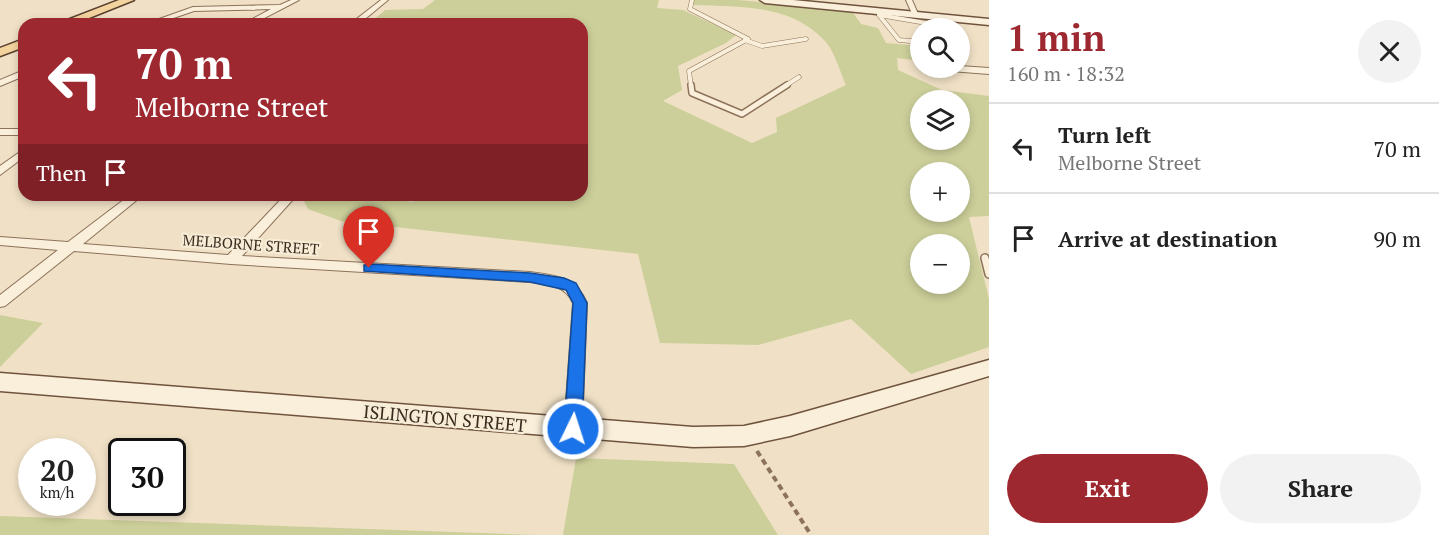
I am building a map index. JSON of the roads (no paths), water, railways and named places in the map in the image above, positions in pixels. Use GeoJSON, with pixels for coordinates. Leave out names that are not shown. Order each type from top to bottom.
{"type":"FeatureCollection","features":[{"type":"Feature","properties":{"kind":"main road"},"geometry":{"type":"LineString","coordinates":[[80,18],[129,0]]}},
{"type":"Feature","properties":{"kind":"main road"},"geometry":{"type":"LineString","coordinates":[[92,18],[142,0]]}},
{"type":"Feature","properties":{"kind":"main road"},"geometry":{"type":"LineString","coordinates":[[0,46],[18,40]]}},
{"type":"Feature","properties":{"kind":"main road"},"geometry":{"type":"LineString","coordinates":[[0,52],[18,45]]}},
{"type":"Feature","properties":{"kind":"street"},"geometry":{"type":"LineString","coordinates":[[260,18],[296,0]]}},
{"type":"Feature","properties":{"kind":"street"},"geometry":{"type":"LineString","coordinates":[[362,18],[385,0]]}},
{"type":"Feature","properties":{"kind":"street"},"geometry":{"type":"LineString","coordinates":[[765,0],[989,22]]}},
{"type":"Feature","properties":{"kind":"street"},"geometry":{"type":"LineString","coordinates":[[909,0],[922,17]]}},
{"type":"Feature","properties":{"kind":"street"},"geometry":{"type":"LineString","coordinates":[[166,18],[193,9],[284,7]]}},
{"type":"Feature","properties":{"kind":"street"},"geometry":{"type":"LineString","coordinates":[[970,70],[989,71]]}},
{"type":"Feature","properties":{"kind":"street"},"geometry":{"type":"LineString","coordinates":[[0,83],[18,76]]}},
{"type":"Feature","properties":{"kind":"street"},"geometry":{"type":"LineString","coordinates":[[0,132],[18,132]]}},
{"type":"Feature","properties":{"kind":"street"},"geometry":{"type":"LineString","coordinates":[[0,172],[18,157]]}},
{"type":"Feature","properties":{"kind":"street"},"geometry":{"type":"LineString","coordinates":[[0,302],[129,201]]}},
{"type":"Feature","properties":{"kind":"street"},"geometry":{"type":"LineString","coordinates":[[231,260],[285,201]]}},
{"type":"Feature","properties":{"kind":"street","name":"MELBORNE STREET"},"geometry":{"type":"LineString","coordinates":[[0,241],[231,260],[530,277],[564,282],[571,287],[580,303],[573,429]]}},
{"type":"Feature","properties":{"kind":"street","name":"ISLINGTON STREET"},"geometry":{"type":"LineString","coordinates":[[0,382],[661,436],[744,436],[790,426],[989,368]]}},
{"type":"Feature","properties":{"kind":"lane"},"geometry":{"type":"LineString","coordinates":[[692,0],[690,9],[748,39],[689,71],[692,93],[742,114],[799,77]]}},
{"type":"Feature","properties":{"kind":"lane"},"geometry":{"type":"LineString","coordinates":[[878,12],[899,40],[910,41]]}},
{"type":"Feature","properties":{"kind":"lane"},"geometry":{"type":"LineString","coordinates":[[745,40],[762,46],[806,39]]}},
{"type":"Feature","properties":{"kind":"lane"},"geometry":{"type":"LineString","coordinates":[[986,258],[989,274]]}}]}
